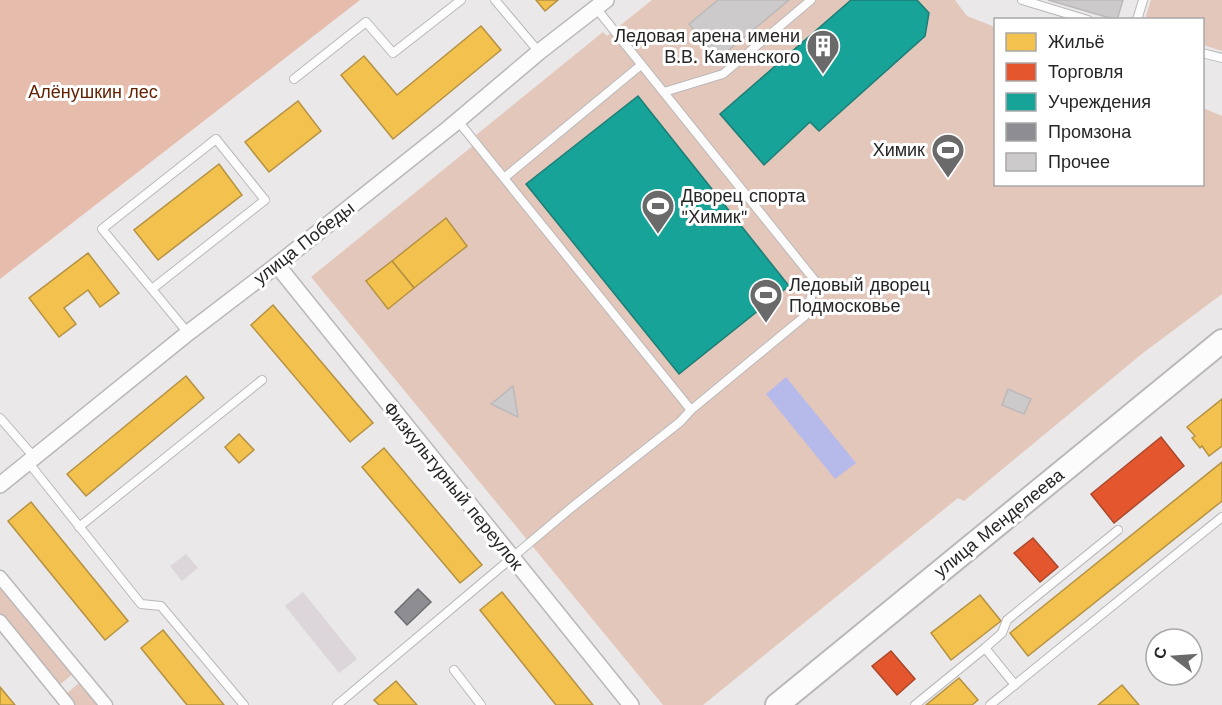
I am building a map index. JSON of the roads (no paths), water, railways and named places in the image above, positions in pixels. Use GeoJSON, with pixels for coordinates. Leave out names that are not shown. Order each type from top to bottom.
{"type":"FeatureCollection","features":[{"type":"Feature","properties":{"kind":"main road","name":"улица Менделеева"},"geometry":{"type":"LineString","coordinates":[[777,705],[1222,341]]}},
{"type":"Feature","properties":{"kind":"street","name":"улица Победы"},"geometry":{"type":"LineString","coordinates":[[0,485],[188,333],[277,266],[601,4]]}},
{"type":"Feature","properties":{"kind":"street","name":"Физкультурный переулок"},"geometry":{"type":"LineString","coordinates":[[277,266],[631,705]]}},
{"type":"Feature","properties":{"kind":"street"},"geometry":{"type":"LineString","coordinates":[[0,577],[106,705]]}},
{"type":"Feature","properties":{"kind":"street"},"geometry":{"type":"LineString","coordinates":[[0,621],[68,705]]}},
{"type":"Feature","properties":{"kind":"lane"},"geometry":{"type":"LineString","coordinates":[[294,79],[366,22],[393,53],[460,0]]}},
{"type":"Feature","properties":{"kind":"lane"},"geometry":{"type":"LineString","coordinates":[[495,0],[539,52]]}},
{"type":"Feature","properties":{"kind":"lane"},"geometry":{"type":"LineString","coordinates":[[664,92],[723,74],[810,0]]}},
{"type":"Feature","properties":{"kind":"lane"},"geometry":{"type":"LineString","coordinates":[[1022,0],[1081,18]]}},
{"type":"Feature","properties":{"kind":"lane"},"geometry":{"type":"LineString","coordinates":[[1138,18],[1143,0]]}},
{"type":"Feature","properties":{"kind":"lane"},"geometry":{"type":"LineString","coordinates":[[337,705],[571,508],[680,422],[691,410],[805,316],[816,282],[642,65],[601,4]]}},
{"type":"Feature","properties":{"kind":"lane"},"geometry":{"type":"LineString","coordinates":[[1204,53],[1222,58]]}},
{"type":"Feature","properties":{"kind":"lane"},"geometry":{"type":"LineString","coordinates":[[504,177],[642,65]]}},
{"type":"Feature","properties":{"kind":"lane"},"geometry":{"type":"LineString","coordinates":[[458,121],[691,410]]}},
{"type":"Feature","properties":{"kind":"lane"},"geometry":{"type":"LineString","coordinates":[[152,289],[264,201],[216,139],[102,229],[188,333]]}},
{"type":"Feature","properties":{"kind":"lane"},"geometry":{"type":"LineString","coordinates":[[79,527],[262,380]]}},
{"type":"Feature","properties":{"kind":"lane"},"geometry":{"type":"LineString","coordinates":[[0,418],[79,527],[141,604],[160,606],[244,705]]}},
{"type":"Feature","properties":{"kind":"lane"},"geometry":{"type":"LineString","coordinates":[[990,705],[1222,517]]}},
{"type":"Feature","properties":{"kind":"lane"},"geometry":{"type":"LineString","coordinates":[[915,705],[1002,633],[1007,621],[1118,530]]}},
{"type":"Feature","properties":{"kind":"lane"},"geometry":{"type":"LineString","coordinates":[[985,648],[1015,685]]}},
{"type":"Feature","properties":{"kind":"lane"},"geometry":{"type":"LineString","coordinates":[[454,670],[481,705]]}},
{"type":"Feature","properties":{"kind":"water"},"geometry":{"type":"Polygon","coordinates":[[[786,377],[856,463],[835,479],[766,394],[786,377]]]}},
{"type":"Feature","properties":{"kind":"place","name":"Ледовая арена имени В.В. Каменского"},"geometry":{"type":"Point","coordinates":[823,75]}},
{"type":"Feature","properties":{"kind":"place","name":"Химик"},"geometry":{"type":"Point","coordinates":[948,179]}},
{"type":"Feature","properties":{"kind":"place","name":"Дворец спорта \"Химик\""},"geometry":{"type":"Point","coordinates":[658,235]}},
{"type":"Feature","properties":{"kind":"place","name":"Ледовый дворец Подмосковье"},"geometry":{"type":"Point","coordinates":[766,324]}},
{"type":"Feature","properties":{"kind":"park label","name":"Алёнушкин лес"},"geometry":{"type":"Point","coordinates":[93,92]}}]}
